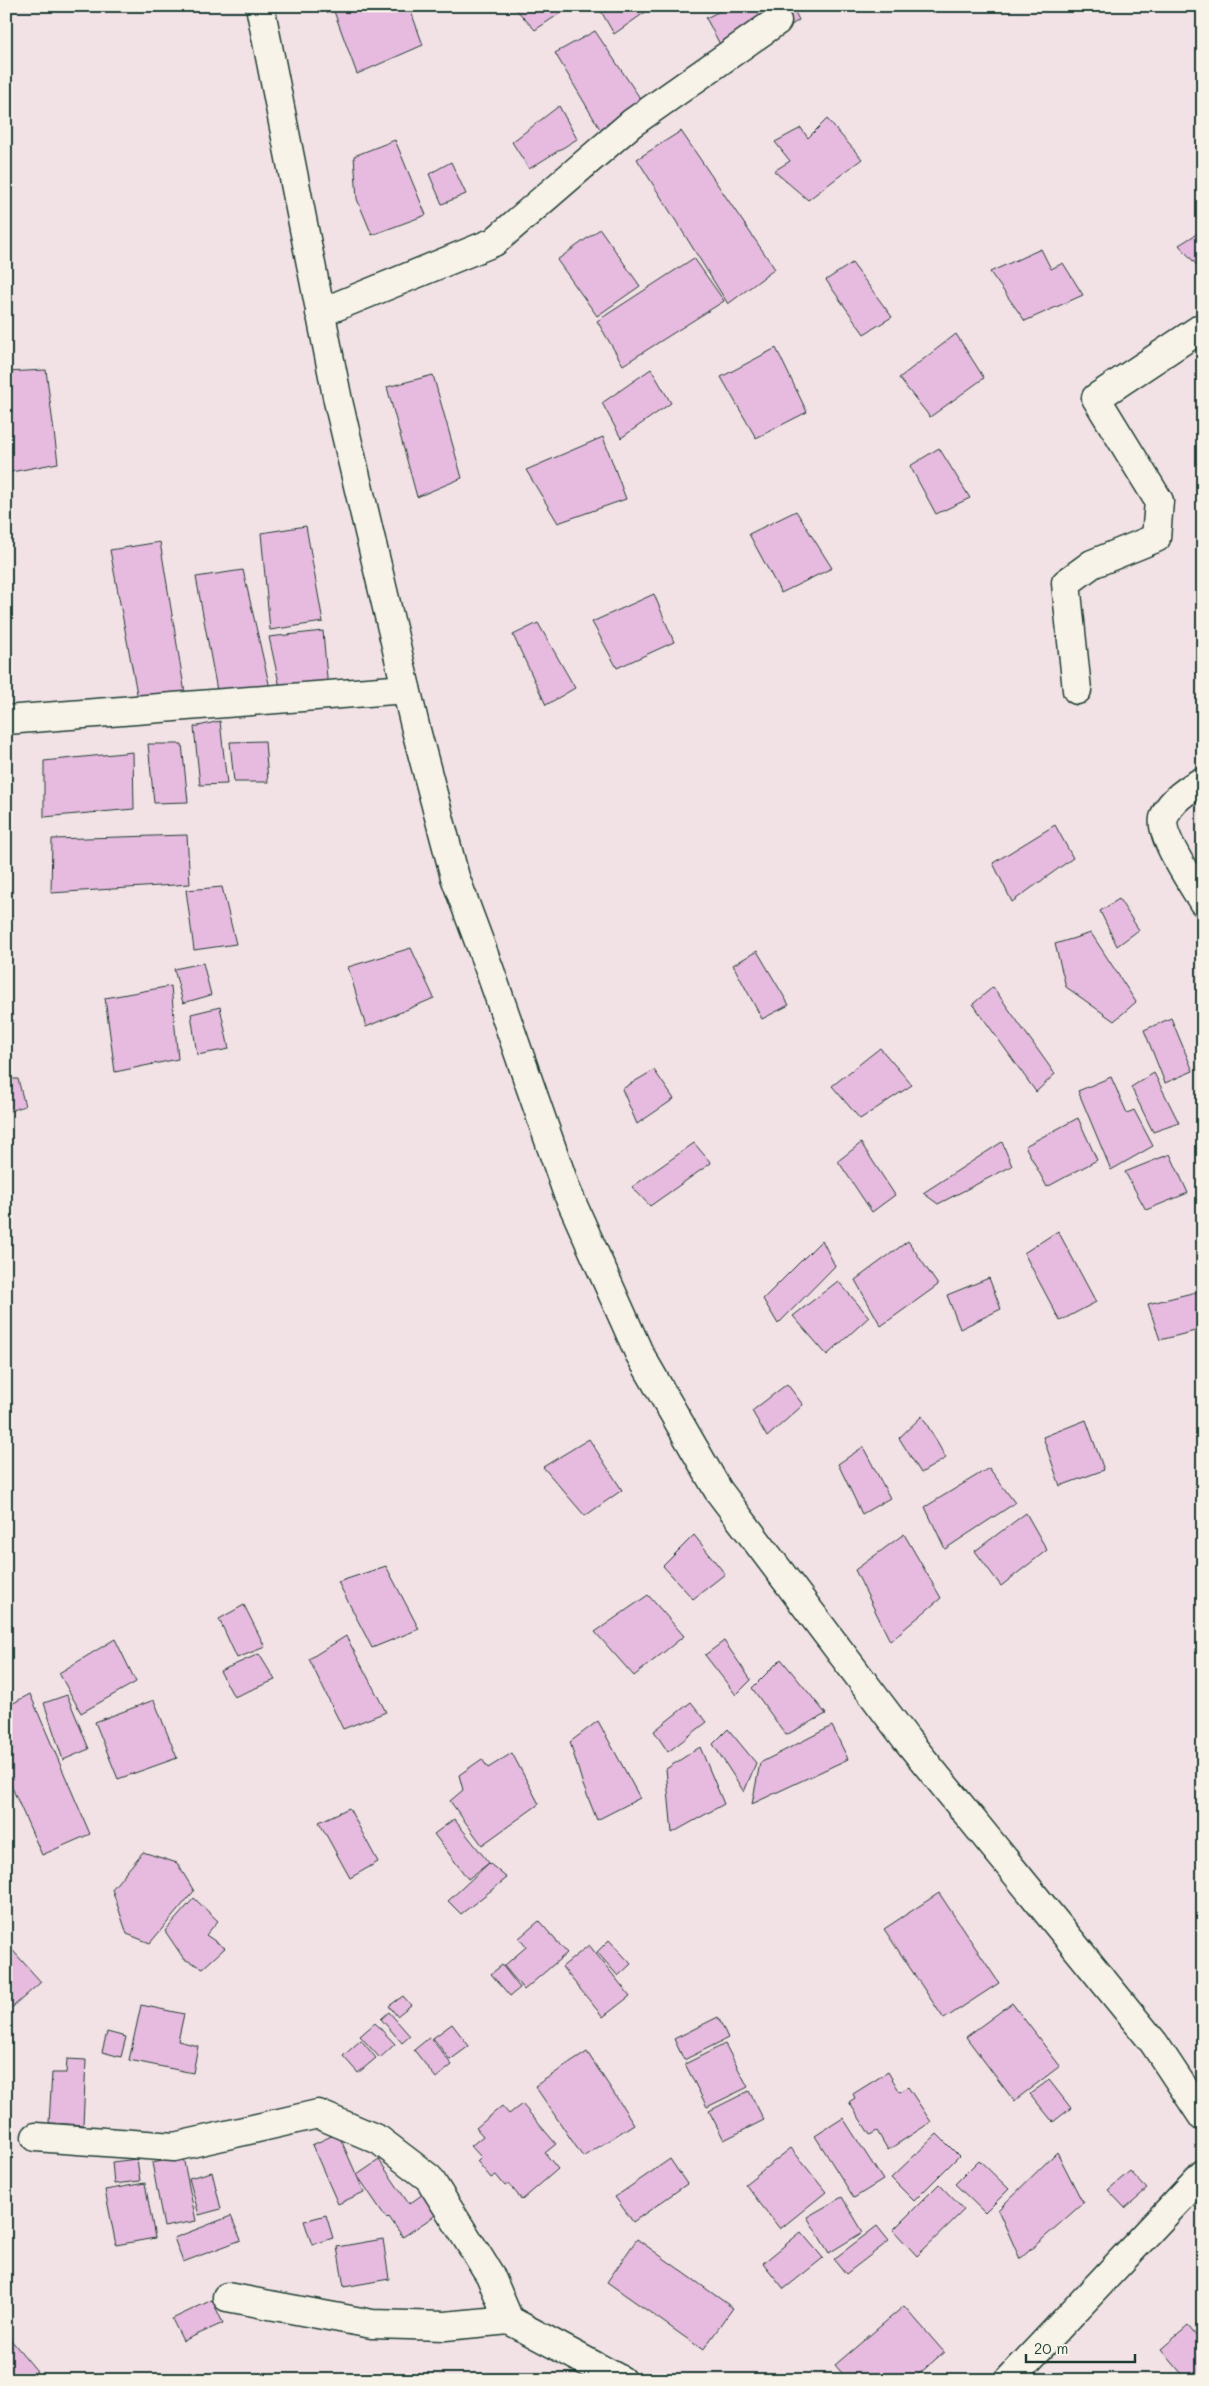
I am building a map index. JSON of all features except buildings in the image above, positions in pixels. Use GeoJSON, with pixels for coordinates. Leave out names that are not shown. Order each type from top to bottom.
{"type":"FeatureCollection","features":[{"type":"Feature","properties":{"kind":"street"},"geometry":{"type":"LineString","coordinates":[[260,6],[338,401],[406,689],[455,877],[568,1192],[639,1353],[718,1490],[906,1740],[1154,2043],[1203,2117]]}},
{"type":"Feature","properties":{"kind":"street"},"geometry":{"type":"LineString","coordinates":[[320,313],[494,242],[632,123],[777,21]]}},
{"type":"Feature","properties":{"kind":"street"},"geometry":{"type":"LineString","coordinates":[[1077,690],[1066,583],[1092,564],[1156,538],[1159,501],[1096,398],[1203,328]]}},
{"type":"Feature","properties":{"kind":"street"},"geometry":{"type":"LineString","coordinates":[[6,720],[406,689]]}},
{"type":"Feature","properties":{"kind":"street"},"geometry":{"type":"LineString","coordinates":[[1203,781],[1187,790],[1169,808],[1164,819],[1165,833],[1203,902]]}},
{"type":"Feature","properties":{"kind":"street"},"geometry":{"type":"LineString","coordinates":[[36,2137],[174,2147],[318,2114],[379,2140],[429,2178],[490,2275],[509,2320]]}},
{"type":"Feature","properties":{"kind":"street"},"geometry":{"type":"LineString","coordinates":[[1009,2380],[1203,2174]]}},
{"type":"Feature","properties":{"kind":"street"},"geometry":{"type":"LineString","coordinates":[[227,2297],[372,2324],[445,2326],[509,2320],[621,2380]]}}]}
